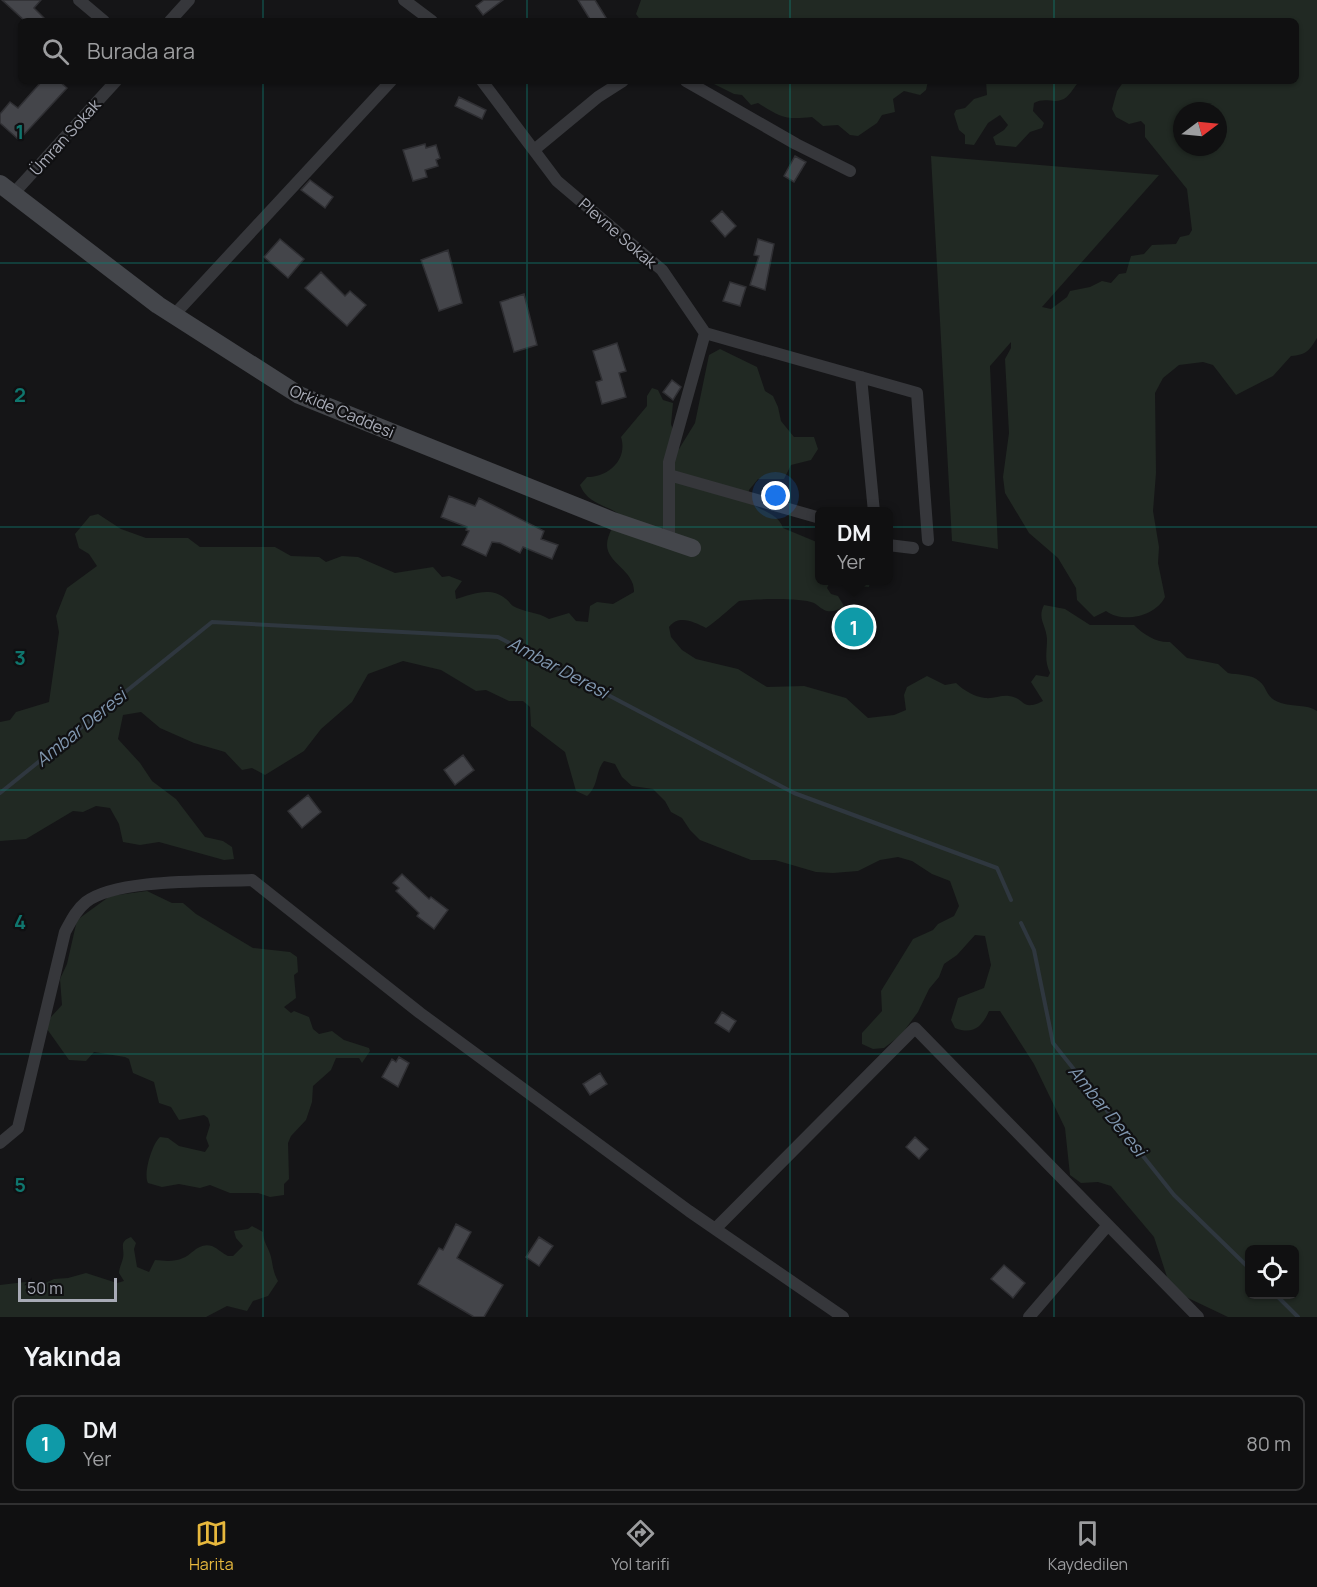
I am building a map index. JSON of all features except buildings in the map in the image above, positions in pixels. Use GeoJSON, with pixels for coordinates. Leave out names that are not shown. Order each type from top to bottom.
{"type":"FeatureCollection","features":[{"type":"Feature","properties":{"kind":"street"},"geometry":{"type":"LineString","coordinates":[[79,0],[100,18]]}},
{"type":"Feature","properties":{"kind":"street"},"geometry":{"type":"LineString","coordinates":[[173,18],[189,0]]}},
{"type":"Feature","properties":{"kind":"street"},"geometry":{"type":"LineString","coordinates":[[404,0],[428,18]]}},
{"type":"Feature","properties":{"kind":"street","name":"Ümran Sokak"},"geometry":{"type":"LineString","coordinates":[[7,189],[113,84]]}},
{"type":"Feature","properties":{"kind":"street"},"geometry":{"type":"LineString","coordinates":[[174,315],[388,84]]}},
{"type":"Feature","properties":{"kind":"street","name":"Plevne Sokak"},"geometry":{"type":"LineString","coordinates":[[484,84],[557,181],[662,270],[705,333]]}},
{"type":"Feature","properties":{"kind":"street"},"geometry":{"type":"LineString","coordinates":[[534,150],[598,97],[618,84]]}},
{"type":"Feature","properties":{"kind":"street"},"geometry":{"type":"LineString","coordinates":[[691,84],[796,144],[850,171]]}},
{"type":"Feature","properties":{"kind":"street","name":"Orkide Caddesi"},"geometry":{"type":"LineString","coordinates":[[7,189],[174,315],[299,395],[613,521],[693,548]]}},
{"type":"Feature","properties":{"kind":"street"},"geometry":{"type":"LineString","coordinates":[[669,540],[669,462],[705,333],[917,393],[928,540]]}},
{"type":"Feature","properties":{"kind":"street"},"geometry":{"type":"LineString","coordinates":[[861,377],[874,507]]}},
{"type":"Feature","properties":{"kind":"street"},"geometry":{"type":"LineString","coordinates":[[669,475],[815,517]]}},
{"type":"Feature","properties":{"kind":"street"},"geometry":{"type":"LineString","coordinates":[[893,546],[913,548]]}},
{"type":"Feature","properties":{"kind":"street"},"geometry":{"type":"LineString","coordinates":[[0,1143],[18,1128],[65,932],[75,913],[88,901],[103,894],[137,886],[252,880],[420,1013],[715,1229],[843,1317]]}},
{"type":"Feature","properties":{"kind":"street"},"geometry":{"type":"LineString","coordinates":[[715,1229],[915,1028],[1198,1317]]}},
{"type":"Feature","properties":{"kind":"street"},"geometry":{"type":"LineString","coordinates":[[1029,1317],[1108,1225]]}},
{"type":"Feature","properties":{"kind":"shaded area"},"geometry":{"type":"Polygon","coordinates":[[[641,0],[1317,0],[1317,338],[1307,352],[1291,356],[1273,376],[1236,395],[1213,365],[1203,362],[1179,365],[1163,378],[1155,393],[1156,473],[1153,511],[1159,547],[1158,563],[1165,597],[1154,609],[1138,616],[1121,617],[1106,611],[1094,617],[1077,600],[1076,588],[1058,558],[1029,533],[1005,493],[1003,477],[1009,433],[1005,359],[1011,348],[1011,342],[990,366],[998,549],[952,541],[931,156],[1159,175],[1042,307],[1051,309],[1067,297],[1070,291],[1090,287],[1102,281],[1111,283],[1119,274],[1126,273],[1131,256],[1144,254],[1152,245],[1176,244],[1180,237],[1189,235],[1192,230],[1187,189],[1145,137],[1145,125],[1141,121],[1129,124],[1116,117],[1112,109],[1117,91],[1122,84],[1299,84],[1299,18],[639,18],[636,14],[641,0]]]}},
{"type":"Feature","properties":{"kind":"shaded area"},"geometry":{"type":"Polygon","coordinates":[[[714,84],[927,84],[926,90],[920,95],[904,91],[893,99],[895,112],[882,115],[877,123],[858,136],[850,135],[838,125],[823,126],[812,117],[789,118],[758,103],[751,105],[742,95],[734,94],[714,84]]]}},
{"type":"Feature","properties":{"kind":"shaded area"},"geometry":{"type":"Polygon","coordinates":[[[986,84],[1077,84],[1064,99],[1041,100],[1034,103],[1033,111],[1044,123],[1042,128],[1030,132],[1016,147],[996,145],[993,137],[1008,125],[1000,115],[988,123],[974,145],[965,144],[965,135],[959,130],[954,114],[956,110],[965,108],[974,99],[987,95],[986,84]]]}},
{"type":"Feature","properties":{"kind":"shaded area"},"geometry":{"type":"Polygon","coordinates":[[[720,349],[757,367],[765,391],[773,396],[778,407],[781,421],[794,437],[814,437],[818,449],[811,460],[791,465],[784,479],[758,479],[749,490],[747,499],[776,518],[783,528],[815,541],[815,585],[828,585],[827,588],[831,594],[838,596],[844,606],[829,611],[807,601],[746,600],[739,601],[706,628],[687,620],[673,623],[669,627],[671,637],[682,650],[696,659],[738,669],[767,687],[804,686],[846,698],[868,718],[894,715],[906,710],[904,695],[907,687],[927,676],[945,685],[956,683],[969,693],[981,697],[1009,696],[1031,705],[1043,701],[1031,682],[1036,675],[1048,677],[1050,673],[1046,660],[1047,639],[1041,614],[1044,605],[1065,609],[1090,625],[1134,625],[1151,638],[1170,642],[1187,658],[1218,664],[1228,673],[1256,679],[1269,696],[1276,701],[1309,707],[1317,711],[1317,1317],[1228,1317],[1186,1297],[1168,1280],[1154,1237],[1111,1186],[1098,1182],[1081,1183],[1070,1175],[1065,1128],[1034,1064],[1000,1011],[989,1011],[980,1025],[967,1031],[955,1028],[951,1020],[958,998],[984,988],[991,965],[985,936],[975,935],[957,955],[944,964],[918,1012],[901,1035],[884,1048],[873,1049],[862,1044],[862,1033],[882,1011],[881,991],[913,939],[933,930],[938,924],[954,916],[959,906],[950,881],[932,874],[912,861],[898,857],[880,860],[858,871],[833,873],[816,872],[775,860],[751,860],[700,840],[682,818],[671,812],[665,801],[653,789],[632,786],[622,777],[615,764],[604,761],[593,788],[587,796],[576,791],[565,752],[531,726],[530,707],[523,701],[509,701],[486,690],[476,691],[441,670],[403,661],[368,674],[352,702],[321,729],[304,751],[265,775],[252,768],[242,770],[225,752],[194,743],[160,728],[141,712],[123,715],[118,739],[140,763],[152,781],[176,799],[205,837],[223,841],[232,847],[234,859],[224,860],[159,842],[140,845],[123,842],[119,824],[110,808],[96,806],[83,812],[73,811],[26,839],[0,841],[0,722],[10,720],[16,712],[49,702],[59,632],[56,616],[67,588],[97,566],[89,554],[79,548],[75,534],[90,516],[98,514],[121,529],[146,538],[188,538],[200,547],[275,547],[291,556],[319,557],[326,562],[342,556],[358,557],[395,573],[433,567],[442,577],[449,576],[462,581],[455,591],[456,599],[481,592],[494,593],[517,608],[549,619],[569,613],[576,621],[588,622],[590,606],[597,602],[613,604],[634,592],[630,578],[608,551],[608,537],[619,514],[592,500],[580,485],[587,477],[603,474],[615,465],[622,453],[621,437],[647,406],[647,396],[652,388],[658,390],[663,400],[673,403],[671,424],[679,449],[695,423],[709,355],[720,349]]]}},
{"type":"Feature","properties":{"kind":"shaded area"},"geometry":{"type":"Polygon","coordinates":[[[842,585],[869,585],[869,587],[842,585]]]}},
{"type":"Feature","properties":{"kind":"shaded area"},"geometry":{"type":"Polygon","coordinates":[[[147,891],[172,903],[183,903],[196,914],[253,948],[290,952],[297,957],[298,972],[294,975],[296,998],[284,1007],[291,1013],[294,1011],[309,1017],[313,1029],[319,1034],[332,1031],[344,1040],[369,1048],[370,1051],[362,1063],[359,1058],[336,1058],[331,1070],[313,1086],[312,1102],[306,1120],[291,1136],[288,1143],[289,1179],[284,1184],[284,1195],[270,1197],[258,1193],[230,1193],[210,1185],[200,1188],[179,1184],[162,1187],[148,1183],[149,1159],[160,1137],[168,1138],[179,1146],[205,1152],[209,1146],[206,1138],[210,1125],[208,1118],[204,1115],[179,1120],[171,1107],[159,1103],[154,1082],[133,1073],[129,1059],[125,1057],[94,1052],[86,1061],[69,1060],[47,1029],[50,1018],[62,1005],[60,979],[67,964],[77,920],[110,896],[147,891]]]}},
{"type":"Feature","properties":{"kind":"shaded area"},"geometry":{"type":"Polygon","coordinates":[[[252,1226],[263,1232],[278,1281],[268,1296],[253,1301],[247,1311],[227,1306],[206,1317],[0,1317],[0,1285],[25,1282],[41,1285],[54,1279],[86,1273],[117,1283],[124,1281],[119,1269],[123,1258],[123,1246],[125,1241],[131,1237],[136,1243],[134,1249],[137,1267],[149,1272],[155,1260],[180,1259],[207,1245],[228,1256],[233,1256],[243,1246],[236,1238],[234,1231],[248,1229],[252,1226]]]}},
{"type":"Feature","properties":{"kind":"waterway","name":"Ambar Deresi"},"geometry":{"type":"LineString","coordinates":[[0,793],[212,622],[498,637],[794,793],[997,868],[1011,900]]}},
{"type":"Feature","properties":{"kind":"waterway","name":"Ambar Deresi"},"geometry":{"type":"LineString","coordinates":[[1021,923],[1034,950],[1053,1043],[1174,1195],[1245,1264]]}},
{"type":"Feature","properties":{"kind":"waterway","name":"Ambar Deresi"},"geometry":{"type":"LineString","coordinates":[[1280,1299],[1298,1317]]}},
{"type":"Feature","properties":{"kind":"place","name":"DM"},"geometry":{"type":"Point","coordinates":[854,627]}}]}
